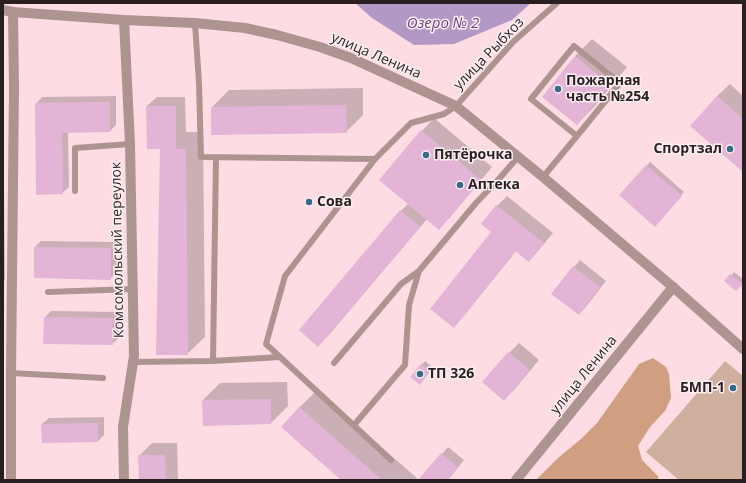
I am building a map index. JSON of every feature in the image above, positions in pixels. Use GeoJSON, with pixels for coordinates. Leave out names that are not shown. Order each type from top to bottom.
{"type":"FeatureCollection","features":[{"type":"Feature","properties":{"kind":"street","name":"улица Ленина"},"geometry":{"type":"LineString","coordinates":[[3,10],[124,20],[195,23],[245,28],[320,47],[351,58],[456,106],[518,156],[673,287],[743,349]]}},
{"type":"Feature","properties":{"kind":"street"},"geometry":{"type":"LineString","coordinates":[[11,480],[14,88],[13,12]]}},
{"type":"Feature","properties":{"kind":"street","name":"Комсомольский переулок"},"geometry":{"type":"LineString","coordinates":[[124,20],[130,144],[134,356],[124,427],[124,480]]}},
{"type":"Feature","properties":{"kind":"street","name":"улица Ленина"},"geometry":{"type":"LineString","coordinates":[[516,480],[673,287]]}},
{"type":"Feature","properties":{"kind":"lane","name":"улица Рыбхоз"},"geometry":{"type":"LineString","coordinates":[[280,358],[266,344],[285,276],[375,159],[411,123],[444,114],[456,106],[513,42],[557,3]]}},
{"type":"Feature","properties":{"kind":"lane"},"geometry":{"type":"LineString","coordinates":[[195,23],[199,83],[201,157],[375,159]]}},
{"type":"Feature","properties":{"kind":"lane"},"geometry":{"type":"LineString","coordinates":[[543,177],[577,136],[620,83],[574,46],[531,99],[577,136]]}},
{"type":"Feature","properties":{"kind":"lane"},"geometry":{"type":"LineString","coordinates":[[75,191],[75,148],[130,144]]}},
{"type":"Feature","properties":{"kind":"lane"},"geometry":{"type":"LineString","coordinates":[[334,363],[401,284],[419,271],[518,156]]}},
{"type":"Feature","properties":{"kind":"lane"},"geometry":{"type":"LineString","coordinates":[[213,361],[216,157]]}},
{"type":"Feature","properties":{"kind":"lane"},"geometry":{"type":"LineString","coordinates":[[354,425],[405,365],[409,305],[419,271]]}},
{"type":"Feature","properties":{"kind":"lane"},"geometry":{"type":"LineString","coordinates":[[48,292],[133,289]]}},
{"type":"Feature","properties":{"kind":"lane"},"geometry":{"type":"LineString","coordinates":[[133,362],[280,358],[391,460]]}},
{"type":"Feature","properties":{"kind":"lane"},"geometry":{"type":"LineString","coordinates":[[11,373],[103,378]]}},
{"type":"Feature","properties":{"kind":"shaded area"},"geometry":{"type":"Polygon","coordinates":[[[3,103],[5,280],[3,280],[3,103]]]}},
{"type":"Feature","properties":{"kind":"shaded area"},"geometry":{"type":"Polygon","coordinates":[[[653,358],[666,367],[669,374],[671,398],[665,411],[650,427],[638,446],[642,460],[658,476],[658,480],[536,480],[597,423],[639,364],[653,358]]]}},
{"type":"Feature","properties":{"kind":"shaded area"},"geometry":{"type":"Polygon","coordinates":[[[725,361],[743,376],[743,480],[679,480],[646,452],[725,361]]]}},
{"type":"Feature","properties":{"kind":"water","name":"Озеро № 2"},"geometry":{"type":"Polygon","coordinates":[[[355,3],[531,3],[512,20],[454,44],[414,45],[372,18],[355,3]]]}},
{"type":"Feature","properties":{"kind":"building"},"geometry":{"type":"Polygon","coordinates":[[[575,56],[610,85],[577,125],[542,97],[575,56]]]}},
{"type":"Feature","properties":{"kind":"building","name":"Спортзал"},"geometry":{"type":"Polygon","coordinates":[[[717,96],[743,119],[743,172],[690,126],[717,96]]]}},
{"type":"Feature","properties":{"kind":"building"},"geometry":{"type":"Polygon","coordinates":[[[110,102],[110,132],[62,133],[63,194],[36,195],[35,103],[110,102]]]}},
{"type":"Feature","properties":{"kind":"building"},"geometry":{"type":"Polygon","coordinates":[[[346,105],[347,133],[211,135],[211,107],[346,105]]]}},
{"type":"Feature","properties":{"kind":"building"},"geometry":{"type":"Polygon","coordinates":[[[146,106],[176,106],[176,149],[186,149],[188,355],[156,355],[160,149],[147,149],[146,106]]]}},
{"type":"Feature","properties":{"kind":"building","name":"Пятёрочка"},"geometry":{"type":"Polygon","coordinates":[[[421,130],[481,180],[439,230],[379,180],[421,130]]]}},
{"type":"Feature","properties":{"kind":"building"},"geometry":{"type":"Polygon","coordinates":[[[646,165],[682,196],[655,227],[619,195],[646,165]]]}},
{"type":"Feature","properties":{"kind":"building"},"geometry":{"type":"Polygon","coordinates":[[[496,205],[544,243],[529,262],[515,251],[454,328],[430,309],[491,232],[481,224],[496,205]]]}},
{"type":"Feature","properties":{"kind":"building"},"geometry":{"type":"Polygon","coordinates":[[[400,210],[420,227],[318,347],[299,330],[400,210]]]}},
{"type":"Feature","properties":{"kind":"building"},"geometry":{"type":"Polygon","coordinates":[[[34,247],[111,248],[111,280],[34,278],[34,247]]]}},
{"type":"Feature","properties":{"kind":"building"},"geometry":{"type":"Polygon","coordinates":[[[573,266],[600,287],[579,315],[551,294],[573,266]]]}},
{"type":"Feature","properties":{"kind":"building"},"geometry":{"type":"Polygon","coordinates":[[[730,274],[743,284],[736,291],[724,281],[730,274]]]}},
{"type":"Feature","properties":{"kind":"building"},"geometry":{"type":"Polygon","coordinates":[[[44,317],[113,318],[113,345],[43,344],[44,317]]]}},
{"type":"Feature","properties":{"kind":"building"},"geometry":{"type":"Polygon","coordinates":[[[508,352],[530,370],[504,401],[482,382],[508,352]]]}},
{"type":"Feature","properties":{"kind":"building","name":"ТП 326"},"geometry":{"type":"Polygon","coordinates":[[[421,364],[430,371],[420,385],[410,377],[421,364]]]}},
{"type":"Feature","properties":{"kind":"building"},"geometry":{"type":"Polygon","coordinates":[[[271,399],[271,424],[203,426],[202,400],[271,399]]]}},
{"type":"Feature","properties":{"kind":"building"},"geometry":{"type":"Polygon","coordinates":[[[299,407],[382,480],[341,480],[281,427],[299,407]]]}},
{"type":"Feature","properties":{"kind":"building"},"geometry":{"type":"Polygon","coordinates":[[[98,423],[98,442],[42,443],[41,424],[98,423]]]}},
{"type":"Feature","properties":{"kind":"building"},"geometry":{"type":"Polygon","coordinates":[[[441,453],[458,467],[448,480],[418,480],[441,453]]]}},
{"type":"Feature","properties":{"kind":"building"},"geometry":{"type":"Polygon","coordinates":[[[138,455],[165,455],[166,480],[139,480],[138,455]]]}},
{"type":"Feature","properties":{"kind":"place","name":"Пожарная часть №254"},"geometry":{"type":"Point","coordinates":[558,89]}},
{"type":"Feature","properties":{"kind":"place","name":"Спортзал"},"geometry":{"type":"Point","coordinates":[730,149]}},
{"type":"Feature","properties":{"kind":"place","name":"Пятёрочка"},"geometry":{"type":"Point","coordinates":[426,155]}},
{"type":"Feature","properties":{"kind":"place","name":"Аптека"},"geometry":{"type":"Point","coordinates":[460,185]}},
{"type":"Feature","properties":{"kind":"place","name":"Сова"},"geometry":{"type":"Point","coordinates":[309,202]}},
{"type":"Feature","properties":{"kind":"place","name":"ТП 326"},"geometry":{"type":"Point","coordinates":[420,374]}},
{"type":"Feature","properties":{"kind":"place","name":"БМП-1"},"geometry":{"type":"Point","coordinates":[733,388]}}]}
